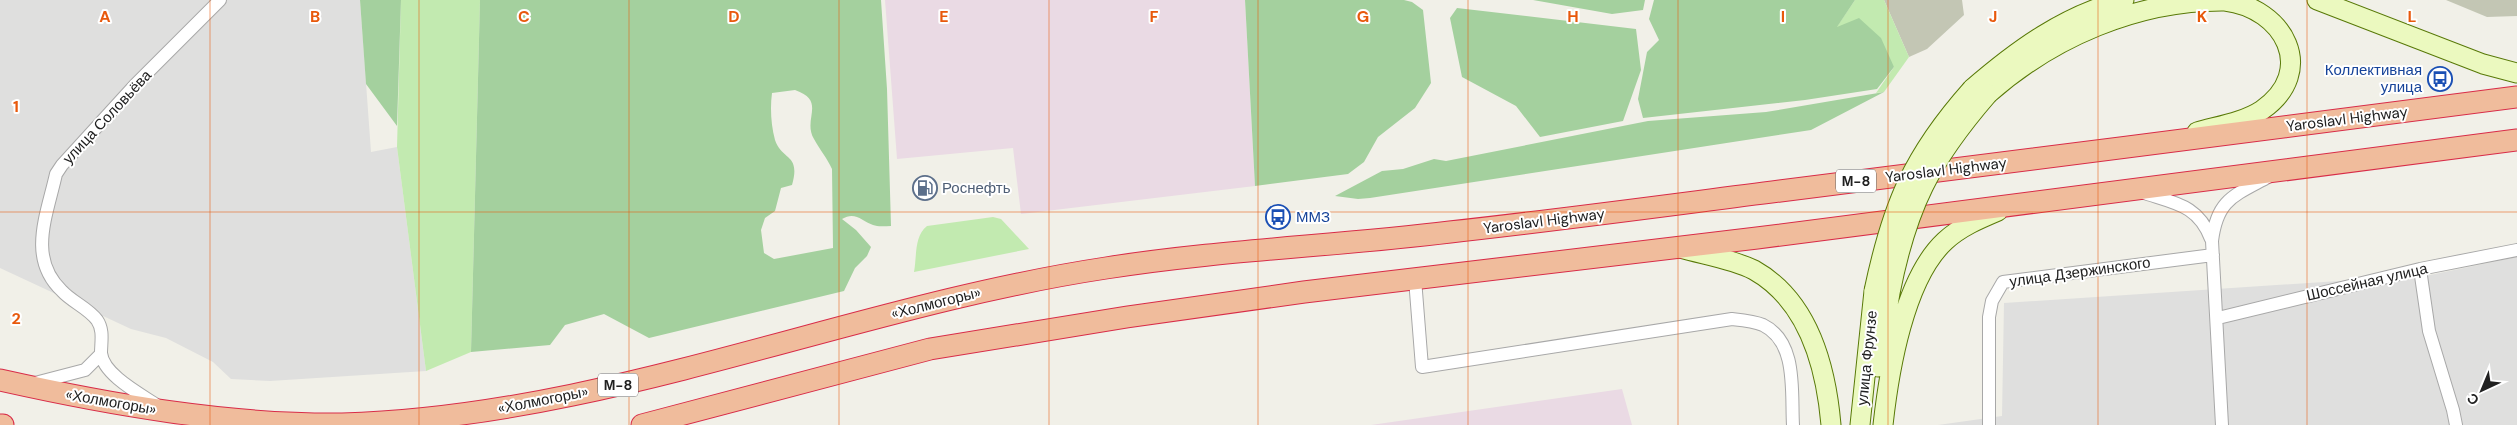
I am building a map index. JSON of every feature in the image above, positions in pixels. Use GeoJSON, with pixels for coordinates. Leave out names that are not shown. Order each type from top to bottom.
{"type":"FeatureCollection","features":[{"type":"Feature","properties":{"kind":"highway","name":"Yaroslavl Highway"},"geometry":{"type":"LineString","coordinates":[[1194,257],[1447,233],[2517,97]]}},
{"type":"Feature","properties":{"kind":"highway"},"geometry":{"type":"LineString","coordinates":[[642,425],[930,349],[1225,303],[2517,140]]}},
{"type":"Feature","properties":{"kind":"highway","name":"«Холмогоры»"},"geometry":{"type":"LineString","coordinates":[[0,380],[169,412],[263,422],[339,424],[486,411],[639,380],[784,344],[867,320],[1043,278],[1113,266],[1194,257]]}},
{"type":"Feature","properties":{"kind":"main road"},"geometry":{"type":"LineString","coordinates":[[1882,292],[1890,229],[1911,174],[1936,132],[1980,92],[2004,61],[2040,36],[2102,6],[2124,0]]}},
{"type":"Feature","properties":{"kind":"main road"},"geometry":{"type":"LineString","coordinates":[[2317,0],[2483,64],[2517,73]]}},
{"type":"Feature","properties":{"kind":"main road"},"geometry":{"type":"LineString","coordinates":[[1980,92],[2014,72],[2047,47],[2081,29],[2142,9],[2176,2],[2226,1],[2250,8],[2279,27],[2291,54],[2286,80],[2277,96],[2262,110],[2243,118],[2159,143]]}},
{"type":"Feature","properties":{"kind":"main road"},"geometry":{"type":"LineString","coordinates":[[1883,425],[1900,327],[1924,268],[1945,241],[1966,226],[2012,205]]}},
{"type":"Feature","properties":{"kind":"main road"},"geometry":{"type":"LineString","coordinates":[[1677,247],[1753,270],[1769,281],[1800,313],[1819,353],[1831,425]]}},
{"type":"Feature","properties":{"kind":"main road","name":"улица Фрунзе"},"geometry":{"type":"LineString","coordinates":[[1860,425],[1882,292]]}},
{"type":"Feature","properties":{"kind":"main road","name":"улица Фрунзе"},"geometry":{"type":"LineString","coordinates":[[1870,425],[1882,292]]}},
{"type":"Feature","properties":{"kind":"street","name":"улица Соловьёва"},"geometry":{"type":"LineString","coordinates":[[101,354],[102,337],[98,322],[62,292],[46,272],[43,264],[42,244],[56,174],[136,85],[220,0]]}},
{"type":"Feature","properties":{"kind":"street"},"geometry":{"type":"LineString","coordinates":[[2222,425],[2218,318],[2212,241],[2215,219],[2226,203],[2242,191],[2281,170]]}},
{"type":"Feature","properties":{"kind":"street"},"geometry":{"type":"LineString","coordinates":[[2134,189],[2189,208],[2206,225],[2212,241]]}},
{"type":"Feature","properties":{"kind":"street","name":"Шоссейная улица"},"geometry":{"type":"LineString","coordinates":[[2218,318],[2420,269],[2517,250]]}},
{"type":"Feature","properties":{"kind":"street","name":"улица Дзержинского"},"geometry":{"type":"LineString","coordinates":[[1989,425],[1989,317],[1992,301],[2003,282],[2213,255]]}},
{"type":"Feature","properties":{"kind":"street"},"geometry":{"type":"LineString","coordinates":[[2420,269],[2429,331],[2454,410],[2456,425]]}},
{"type":"Feature","properties":{"kind":"street"},"geometry":{"type":"LineString","coordinates":[[1415,279],[1422,367],[1732,319],[1763,326],[1780,340],[1789,358],[1792,425]]}},
{"type":"Feature","properties":{"kind":"street"},"geometry":{"type":"LineString","coordinates":[[24,386],[85,370],[101,354],[110,370],[120,381],[169,412]]}},
{"type":"Feature","properties":{"kind":"shaded area"},"geometry":{"type":"Polygon","coordinates":[[[0,0],[360,0],[371,152],[397,147],[426,371],[270,381],[231,379],[213,362],[166,338],[131,329],[0,268],[0,0]]]}},
{"type":"Feature","properties":{"kind":"shaded area"},"geometry":{"type":"Polygon","coordinates":[[[885,0],[1245,0],[1255,186],[1021,214],[1013,148],[897,159],[885,0]]]}},
{"type":"Feature","properties":{"kind":"shaded area"},"geometry":{"type":"Polygon","coordinates":[[[1884,0],[1962,0],[1964,15],[1927,49],[1909,57],[1884,0]]]}},
{"type":"Feature","properties":{"kind":"shaded area"},"geometry":{"type":"Polygon","coordinates":[[[2446,0],[2517,0],[2517,16],[2487,17],[2446,0]]]}},
{"type":"Feature","properties":{"kind":"shaded area"},"geometry":{"type":"Polygon","coordinates":[[[2517,257],[2517,425],[1938,425],[2002,416],[2004,303],[2430,275],[2517,257]]]}},
{"type":"Feature","properties":{"kind":"shaded area"},"geometry":{"type":"Polygon","coordinates":[[[1622,389],[1632,425],[1371,425],[1622,389]]]}},
{"type":"Feature","properties":{"kind":"green space"},"geometry":{"type":"Polygon","coordinates":[[[360,0],[401,0],[397,126],[366,84],[360,0]]]}},
{"type":"Feature","properties":{"kind":"green space"},"geometry":{"type":"Polygon","coordinates":[[[401,0],[480,0],[471,352],[426,371],[397,147],[401,0]]]}},
{"type":"Feature","properties":{"kind":"green space"},"geometry":{"type":"Polygon","coordinates":[[[480,0],[881,0],[887,89],[891,226],[875,226],[855,216],[842,219],[856,230],[871,247],[867,256],[855,268],[844,291],[649,338],[604,314],[565,325],[550,345],[471,352],[480,0]],[[795,90],[772,93],[771,116],[775,140],[778,147],[790,158],[794,167],[792,185],[781,188],[775,211],[765,218],[761,230],[764,253],[774,259],[833,248],[832,169],[811,132],[812,105],[810,99],[805,94],[795,90]]]}},
{"type":"Feature","properties":{"kind":"green space"},"geometry":{"type":"Polygon","coordinates":[[[1245,0],[1404,0],[1412,2],[1423,10],[1431,83],[1415,108],[1378,137],[1364,162],[1348,174],[1255,186],[1245,0]]]}},
{"type":"Feature","properties":{"kind":"green space"},"geometry":{"type":"Polygon","coordinates":[[[1533,0],[1645,0],[1643,10],[1612,14],[1533,0]]]}},
{"type":"Feature","properties":{"kind":"green space"},"geometry":{"type":"Polygon","coordinates":[[[1654,0],[1855,0],[1837,27],[1859,18],[1881,38],[1894,67],[1877,89],[1805,100],[1643,118],[1638,99],[1647,52],[1659,40],[1649,19],[1654,0]]]}},
{"type":"Feature","properties":{"kind":"green space"},"geometry":{"type":"Polygon","coordinates":[[[1855,0],[1884,0],[1909,57],[1884,92],[1876,93],[1894,67],[1836,28],[1855,0]]]}},
{"type":"Feature","properties":{"kind":"green space"},"geometry":{"type":"Polygon","coordinates":[[[1457,8],[1636,29],[1641,70],[1623,121],[1540,137],[1516,106],[1462,77],[1450,18],[1457,8]]]}},
{"type":"Feature","properties":{"kind":"green space"},"geometry":{"type":"Polygon","coordinates":[[[1884,92],[1811,130],[1370,198],[1358,199],[1335,196],[1382,171],[1403,169],[1434,159],[1446,161],[1648,121],[1766,112],[1884,92]]]}},
{"type":"Feature","properties":{"kind":"green space"},"geometry":{"type":"Polygon","coordinates":[[[993,217],[1001,219],[1029,249],[914,272],[918,241],[927,226],[993,217]]]}},
{"type":"Feature","properties":{"kind":"place","name":"Коллективная улица"},"geometry":{"type":"Point","coordinates":[2440,79]}},
{"type":"Feature","properties":{"kind":"place","name":"Роснефть"},"geometry":{"type":"Point","coordinates":[925,188]}},
{"type":"Feature","properties":{"kind":"place","name":"ММЗ"},"geometry":{"type":"Point","coordinates":[1278,217]}}]}
